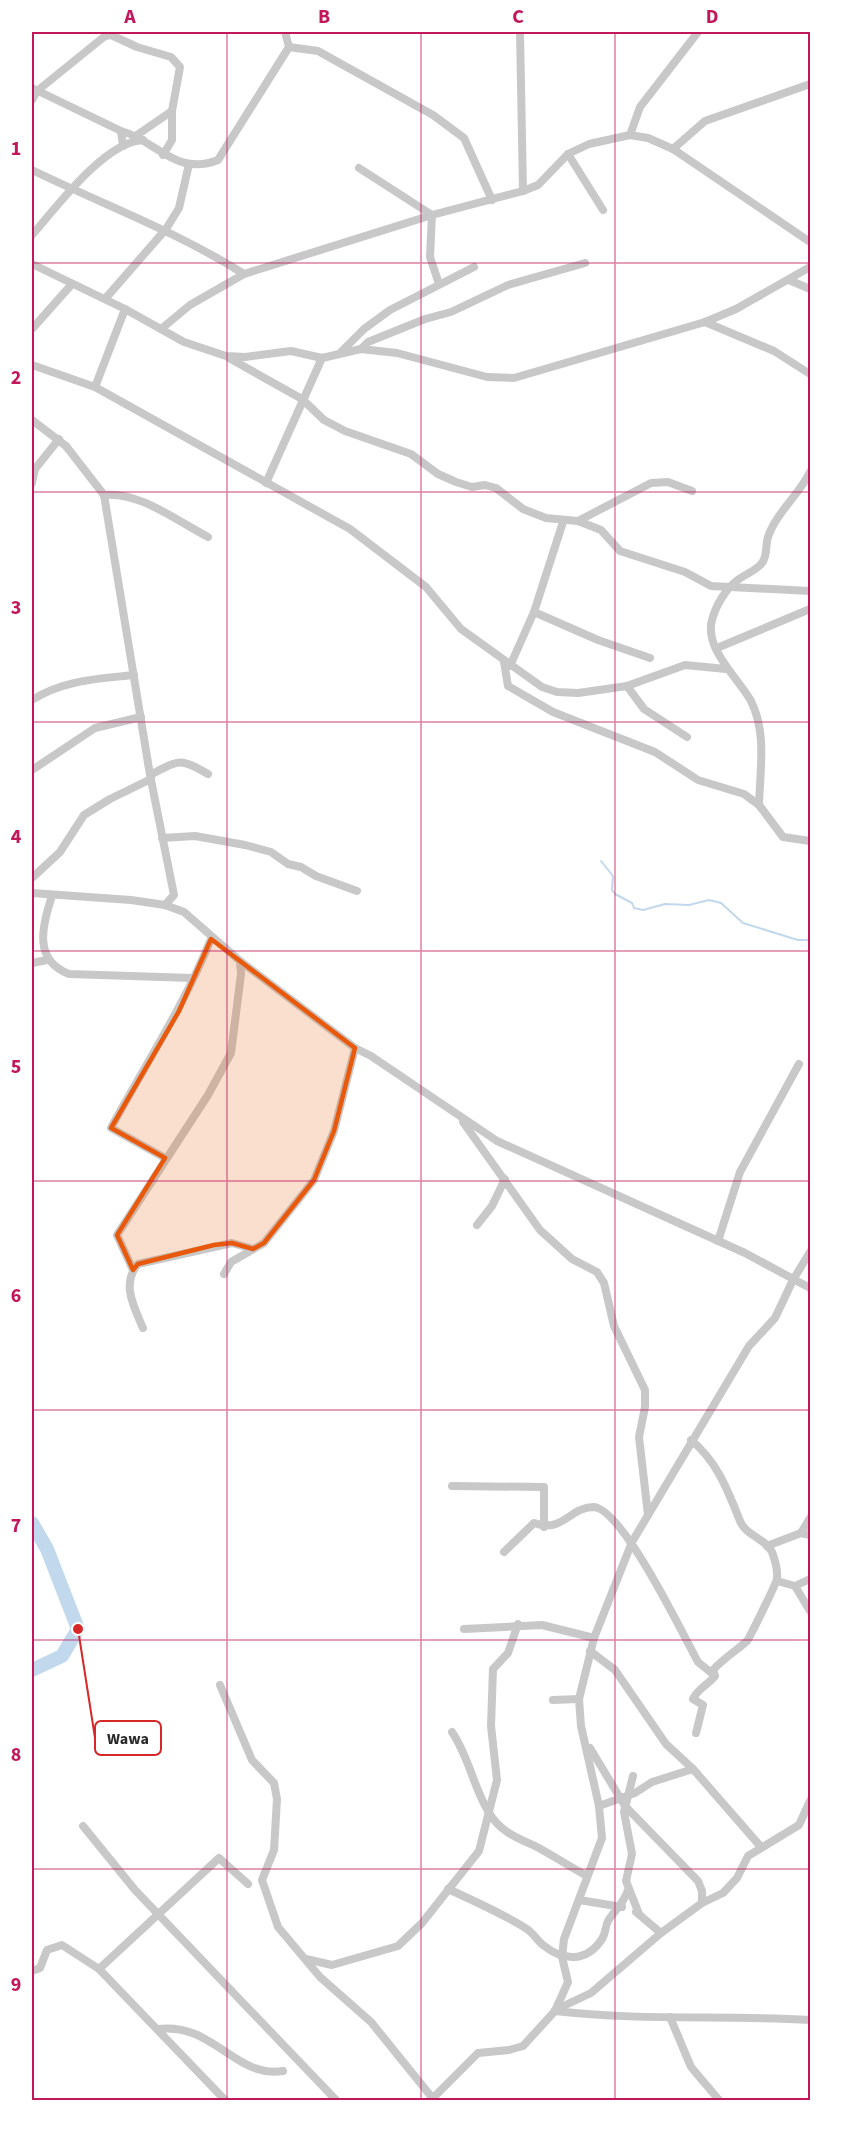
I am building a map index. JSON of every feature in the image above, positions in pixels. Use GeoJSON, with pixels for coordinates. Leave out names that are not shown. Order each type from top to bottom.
{"type":"FeatureCollection","features":[{"type":"Feature","properties":{"kind":"street"},"geometry":{"type":"LineString","coordinates":[[93,32],[104,36],[111,35],[136,47],[171,57],[180,67],[172,111],[172,140],[163,155]]}},
{"type":"Feature","properties":{"kind":"street"},"geometry":{"type":"LineString","coordinates":[[34,90],[54,97],[121,131],[140,138],[163,155],[189,164],[205,165],[218,160],[289,47],[285,32]]}},
{"type":"Feature","properties":{"kind":"street"},"geometry":{"type":"LineString","coordinates":[[520,32],[523,191]]}},
{"type":"Feature","properties":{"kind":"street"},"geometry":{"type":"LineString","coordinates":[[630,135],[640,107],[698,32]]}},
{"type":"Feature","properties":{"kind":"street"},"geometry":{"type":"LineString","coordinates":[[32,100],[34,90],[104,36]]}},
{"type":"Feature","properties":{"kind":"street"},"geometry":{"type":"LineString","coordinates":[[289,47],[318,51],[433,115],[464,138],[492,201]]}},
{"type":"Feature","properties":{"kind":"street"},"geometry":{"type":"LineString","coordinates":[[673,149],[705,122],[810,84]]}},
{"type":"Feature","properties":{"kind":"street"},"geometry":{"type":"LineString","coordinates":[[32,236],[72,190],[104,159],[140,138],[172,111]]}},
{"type":"Feature","properties":{"kind":"street"},"geometry":{"type":"LineString","coordinates":[[121,131],[123,146]]}},
{"type":"Feature","properties":{"kind":"street"},"geometry":{"type":"LineString","coordinates":[[161,330],[190,304],[244,274],[432,215],[523,191],[538,185],[568,154],[589,144],[630,135],[648,138],[673,149],[810,242]]}},
{"type":"Feature","properties":{"kind":"street"},"geometry":{"type":"LineString","coordinates":[[568,154],[603,210]]}},
{"type":"Feature","properties":{"kind":"street"},"geometry":{"type":"LineString","coordinates":[[105,299],[166,229],[179,208],[189,164]]}},
{"type":"Feature","properties":{"kind":"street"},"geometry":{"type":"LineString","coordinates":[[359,168],[432,215]]}},
{"type":"Feature","properties":{"kind":"street"},"geometry":{"type":"LineString","coordinates":[[32,170],[72,190],[166,229],[202,247],[244,274]]}},
{"type":"Feature","properties":{"kind":"street"},"geometry":{"type":"LineString","coordinates":[[432,215],[430,256],[439,284]]}},
{"type":"Feature","properties":{"kind":"street"},"geometry":{"type":"LineString","coordinates":[[360,349],[368,342],[425,319],[451,312],[508,285],[585,262]]}},
{"type":"Feature","properties":{"kind":"street"},"geometry":{"type":"LineString","coordinates":[[32,264],[125,309],[183,342],[226,356],[302,399],[324,420],[345,431],[411,454],[438,474],[456,482],[472,487],[485,485],[496,488],[523,509],[563,522],[578,521],[651,483],[668,482],[692,491]]}},
{"type":"Feature","properties":{"kind":"street"},"geometry":{"type":"LineString","coordinates":[[340,352],[364,329],[390,310],[474,267]]}},
{"type":"Feature","properties":{"kind":"street"},"geometry":{"type":"LineString","coordinates":[[226,356],[245,357],[291,351],[322,358],[360,349],[397,353],[487,377],[514,378],[705,322],[810,267]]}},
{"type":"Feature","properties":{"kind":"street"},"geometry":{"type":"LineString","coordinates":[[789,280],[810,289]]}},
{"type":"Feature","properties":{"kind":"street"},"geometry":{"type":"LineString","coordinates":[[32,329],[72,284]]}},
{"type":"Feature","properties":{"kind":"street"},"geometry":{"type":"LineString","coordinates":[[95,387],[125,309]]}},
{"type":"Feature","properties":{"kind":"street"},"geometry":{"type":"LineString","coordinates":[[705,322],[774,351],[810,374]]}},
{"type":"Feature","properties":{"kind":"street"},"geometry":{"type":"LineString","coordinates":[[266,483],[322,358]]}},
{"type":"Feature","properties":{"kind":"street"},"geometry":{"type":"LineString","coordinates":[[32,365],[95,387],[350,529],[426,586],[461,629],[542,687],[557,692],[578,693],[627,686],[685,665],[726,669]]}},
{"type":"Feature","properties":{"kind":"street"},"geometry":{"type":"LineString","coordinates":[[32,420],[59,439],[104,495],[162,838],[174,895],[184,912],[211,939],[355,1048],[496,1141],[745,1252],[810,1288]]}},
{"type":"Feature","properties":{"kind":"street"},"geometry":{"type":"LineString","coordinates":[[32,483],[35,469],[59,439]]}},
{"type":"Feature","properties":{"kind":"street"},"geometry":{"type":"LineString","coordinates":[[759,805],[762,729],[750,700],[726,669],[711,632],[711,622],[729,588],[760,565],[765,557],[768,537],[789,503],[802,489],[810,472]]}},
{"type":"Feature","properties":{"kind":"street"},"geometry":{"type":"LineString","coordinates":[[104,495],[116,494],[135,499],[208,537]]}},
{"type":"Feature","properties":{"kind":"street"},"geometry":{"type":"LineString","coordinates":[[578,521],[600,530],[620,551],[685,572],[711,586],[810,591]]}},
{"type":"Feature","properties":{"kind":"street"},"geometry":{"type":"LineString","coordinates":[[563,522],[534,612],[507,664],[508,687],[553,712],[655,752],[698,780],[744,794],[759,805],[783,837],[810,841]]}},
{"type":"Feature","properties":{"kind":"street"},"geometry":{"type":"LineString","coordinates":[[717,648],[810,609]]}},
{"type":"Feature","properties":{"kind":"street"},"geometry":{"type":"LineString","coordinates":[[534,612],[598,640],[650,657]]}},
{"type":"Feature","properties":{"kind":"street"},"geometry":{"type":"LineString","coordinates":[[32,700],[47,690],[72,682],[134,675]]}},
{"type":"Feature","properties":{"kind":"street"},"geometry":{"type":"LineString","coordinates":[[627,686],[644,709],[687,737]]}},
{"type":"Feature","properties":{"kind":"street"},"geometry":{"type":"LineString","coordinates":[[32,771],[95,728],[141,717]]}},
{"type":"Feature","properties":{"kind":"street"},"geometry":{"type":"LineString","coordinates":[[32,878],[60,852],[84,815],[110,799],[174,762],[186,761],[208,774]]}},
{"type":"Feature","properties":{"kind":"street"},"geometry":{"type":"LineString","coordinates":[[162,838],[195,836],[271,852],[288,864],[301,867],[316,876],[357,891]]}},
{"type":"Feature","properties":{"kind":"street"},"geometry":{"type":"LineString","coordinates":[[32,893],[52,896],[85,895],[165,905],[184,912]]}},
{"type":"Feature","properties":{"kind":"street"},"geometry":{"type":"LineString","coordinates":[[165,905],[174,895]]}},
{"type":"Feature","properties":{"kind":"street"},"geometry":{"type":"LineString","coordinates":[[52,896],[45,923],[46,960],[55,969],[69,974],[192,978]]}},
{"type":"Feature","properties":{"kind":"street"},"geometry":{"type":"LineString","coordinates":[[165,1158],[111,1128],[145,1065],[179,1011],[211,939]]}},
{"type":"Feature","properties":{"kind":"street"},"geometry":{"type":"LineString","coordinates":[[32,963],[46,960]]}},
{"type":"Feature","properties":{"kind":"street"},"geometry":{"type":"LineString","coordinates":[[142,1328],[130,1295],[132,1270],[117,1235],[208,1095],[231,1053],[242,974],[240,962]]}},
{"type":"Feature","properties":{"kind":"street"},"geometry":{"type":"LineString","coordinates":[[224,1274],[231,1262],[264,1243],[314,1180],[334,1131],[355,1048]]}},
{"type":"Feature","properties":{"kind":"street"},"geometry":{"type":"LineString","coordinates":[[718,1240],[740,1172],[799,1064]]}},
{"type":"Feature","properties":{"kind":"street"},"geometry":{"type":"LineString","coordinates":[[460,1117],[540,1230],[572,1259],[597,1272],[604,1283],[614,1326],[645,1390],[645,1407],[639,1437],[648,1515]]}},
{"type":"Feature","properties":{"kind":"street"},"geometry":{"type":"LineString","coordinates":[[477,1225],[492,1206],[505,1179]]}},
{"type":"Feature","properties":{"kind":"street"},"geometry":{"type":"LineString","coordinates":[[132,1270],[138,1264],[213,1245],[232,1243],[252,1249]]}},
{"type":"Feature","properties":{"kind":"street"},"geometry":{"type":"LineString","coordinates":[[220,1685],[252,1760],[274,1783],[277,1799],[274,1850],[262,1880],[278,1927],[332,1989],[370,2022],[433,2100],[448,2086],[464,2064],[478,2053],[509,2050],[523,2046],[555,2011],[568,1982],[562,1957],[564,1939],[602,1838],[599,1806],[582,1726],[579,1699],[594,1638],[632,1542],[749,1346],[775,1318],[793,1280],[810,1252]]}},
{"type":"Feature","properties":{"kind":"street"},"geometry":{"type":"LineString","coordinates":[[691,1440],[704,1451],[731,1493],[746,1531],[767,1546],[777,1567],[777,1581],[748,1640],[727,1654],[713,1670],[715,1676]]}},
{"type":"Feature","properties":{"kind":"street"},"geometry":{"type":"LineString","coordinates":[[452,1486],[544,1487],[544,1527]]}},
{"type":"Feature","properties":{"kind":"street"},"geometry":{"type":"LineString","coordinates":[[504,1552],[534,1523],[544,1527],[555,1526],[584,1509],[595,1507],[605,1511],[632,1542],[698,1662],[715,1676]]}},
{"type":"Feature","properties":{"kind":"street"},"geometry":{"type":"LineString","coordinates":[[801,1533],[810,1518]]}},
{"type":"Feature","properties":{"kind":"street"},"geometry":{"type":"LineString","coordinates":[[767,1546],[801,1533],[810,1534]]}},
{"type":"Feature","properties":{"kind":"street"},"geometry":{"type":"LineString","coordinates":[[777,1581],[795,1586],[810,1580]]}},
{"type":"Feature","properties":{"kind":"street"},"geometry":{"type":"LineString","coordinates":[[795,1586],[810,1611]]}},
{"type":"Feature","properties":{"kind":"street"},"geometry":{"type":"LineString","coordinates":[[465,1629],[518,1624],[542,1625],[594,1638]]}},
{"type":"Feature","properties":{"kind":"street"},"geometry":{"type":"LineString","coordinates":[[305,1959],[332,1965],[398,1946],[422,1923],[479,1851],[490,1815],[497,1780],[491,1726],[493,1670],[508,1653],[518,1624]]}},
{"type":"Feature","properties":{"kind":"street"},"geometry":{"type":"LineString","coordinates":[[590,1651],[615,1670],[666,1744],[693,1769],[761,1847]]}},
{"type":"Feature","properties":{"kind":"street"},"geometry":{"type":"LineString","coordinates":[[696,1733],[703,1705],[693,1699],[696,1692],[715,1676]]}},
{"type":"Feature","properties":{"kind":"street"},"geometry":{"type":"LineString","coordinates":[[553,1700],[579,1699]]}},
{"type":"Feature","properties":{"kind":"street"},"geometry":{"type":"LineString","coordinates":[[452,1732],[463,1749],[477,1791],[490,1815],[512,1837],[535,1846],[586,1876]]}},
{"type":"Feature","properties":{"kind":"street"},"geometry":{"type":"LineString","coordinates":[[588,1746],[625,1800],[698,1881],[702,1891],[702,1903]]}},
{"type":"Feature","properties":{"kind":"street"},"geometry":{"type":"LineString","coordinates":[[599,1806],[625,1800],[652,1782],[693,1769]]}},
{"type":"Feature","properties":{"kind":"street"},"geometry":{"type":"LineString","coordinates":[[633,1776],[625,1800],[626,1826],[632,1854],[626,1881],[639,1914]]}},
{"type":"Feature","properties":{"kind":"street"},"geometry":{"type":"LineString","coordinates":[[555,2011],[591,1993],[661,1933],[702,1903],[723,1893],[737,1878],[748,1856],[799,1825],[810,1801]]}},
{"type":"Feature","properties":{"kind":"street"},"geometry":{"type":"LineString","coordinates":[[83,1826],[158,1914],[336,2100]]}},
{"type":"Feature","properties":{"kind":"street"},"geometry":{"type":"LineString","coordinates":[[99,1969],[219,1858],[248,1884]]}},
{"type":"Feature","properties":{"kind":"street"},"geometry":{"type":"LineString","coordinates":[[448,1889],[506,1916],[530,1931],[543,1945],[562,1957],[572,1959],[584,1956],[604,1937],[608,1922],[620,1907],[628,1890]]}},
{"type":"Feature","properties":{"kind":"street"},"geometry":{"type":"LineString","coordinates":[[579,1900],[620,1907],[630,1906],[661,1933]]}},
{"type":"Feature","properties":{"kind":"street"},"geometry":{"type":"LineString","coordinates":[[32,1971],[40,1968],[47,1950],[62,1945],[99,1969],[225,2100]]}},
{"type":"Feature","properties":{"kind":"street"},"geometry":{"type":"LineString","coordinates":[[555,2011],[606,2017],[738,2016],[810,2020]]}},
{"type":"Feature","properties":{"kind":"street"},"geometry":{"type":"LineString","coordinates":[[670,2017],[691,2067],[719,2100]]}},
{"type":"Feature","properties":{"kind":"street"},"geometry":{"type":"LineString","coordinates":[[158,2029],[172,2027],[189,2030],[205,2037],[260,2072],[283,2071]]}},
{"type":"Feature","properties":{"kind":"highlighted area"},"geometry":{"type":"Polygon","coordinates":[[[211,939],[355,1048],[334,1131],[314,1180],[264,1243],[253,1249],[232,1243],[214,1245],[138,1264],[133,1270],[117,1235],[165,1158],[111,1128],[179,1011],[211,939]]]}},
{"type":"Feature","properties":{"kind":"waterway"},"geometry":{"type":"LineString","coordinates":[[601,861],[613,876],[612,890],[632,903],[634,908],[643,910],[665,904],[689,905],[709,900],[721,903],[743,923],[798,940],[810,940]]}},
{"type":"Feature","properties":{"kind":"waterway"},"geometry":{"type":"LineString","coordinates":[[32,1523],[47,1549],[78,1629],[62,1656],[32,1670]]}},
{"type":"Feature","properties":{"kind":"place","name":"Wawa"},"geometry":{"type":"Point","coordinates":[78,1629]}}]}
